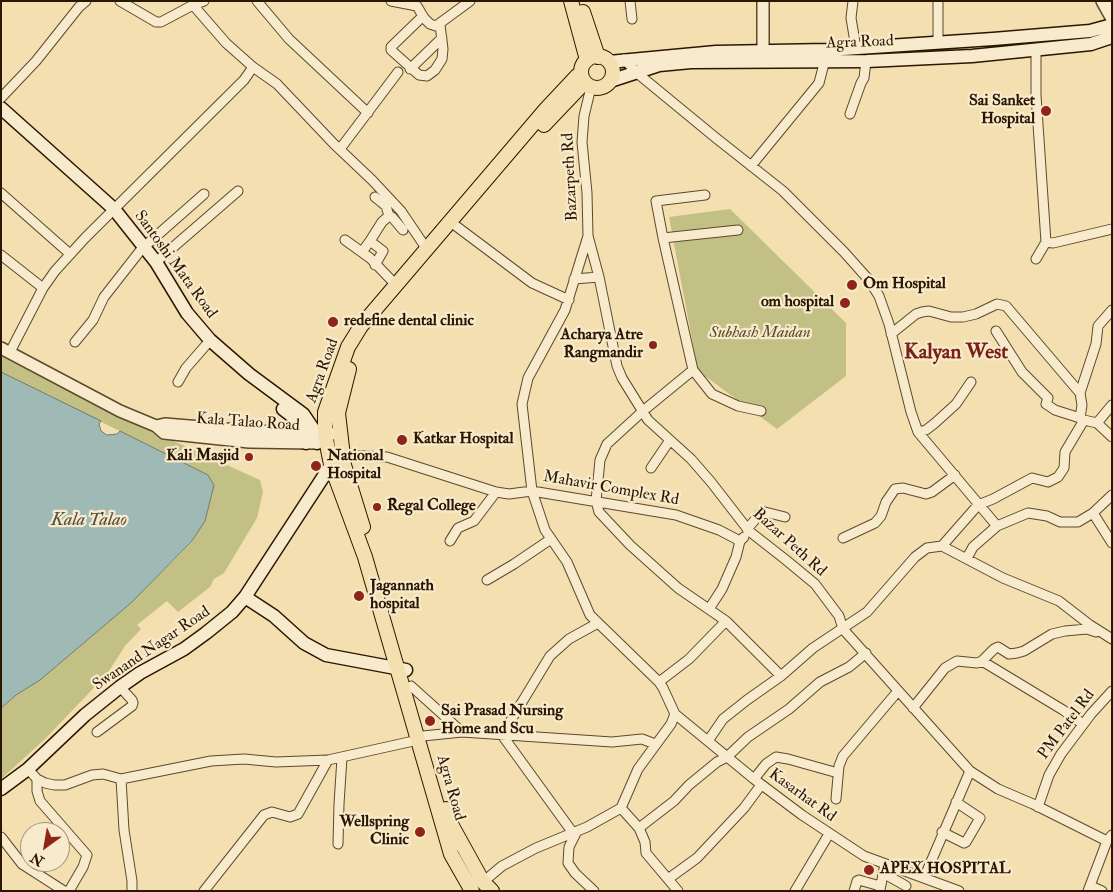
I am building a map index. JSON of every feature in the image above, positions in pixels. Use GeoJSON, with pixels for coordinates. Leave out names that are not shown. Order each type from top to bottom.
{"type":"FeatureCollection","features":[{"type":"Feature","properties":{"kind":"main road"},"geometry":{"type":"LineString","coordinates":[[571,1],[598,60],[613,73],[610,81],[604,87],[586,81],[582,66],[598,60]]}},
{"type":"Feature","properties":{"kind":"main road"},"geometry":{"type":"LineString","coordinates":[[579,1],[598,60]]}},
{"type":"Feature","properties":{"kind":"main road","name":"Agra Road"},"geometry":{"type":"LineString","coordinates":[[826,56],[856,48],[1090,31],[1112,25]]}},
{"type":"Feature","properties":{"kind":"main road","name":"Agra Road"},"geometry":{"type":"LineString","coordinates":[[598,60],[624,59],[691,62],[736,56],[826,56],[866,61],[972,56],[1036,50],[1092,44],[1112,37]]}},
{"type":"Feature","properties":{"kind":"main road","name":"Agra Road"},"geometry":{"type":"LineString","coordinates":[[610,81],[637,72],[657,61]]}},
{"type":"Feature","properties":{"kind":"main road","name":"Agra Road"},"geometry":{"type":"LineString","coordinates":[[480,888],[452,826],[421,738],[344,465],[338,413],[347,372],[358,346],[375,322],[519,152],[586,81]]}},
{"type":"Feature","properties":{"kind":"main road","name":"Agra Road"},"geometry":{"type":"LineString","coordinates":[[421,738],[411,686],[402,669],[365,557],[331,465],[316,438],[348,347],[361,326],[559,94],[586,81]]}},
{"type":"Feature","properties":{"kind":"main road","name":"Santoshi Mata Road"},"geometry":{"type":"LineString","coordinates":[[1,108],[111,212],[156,262],[188,313],[210,340],[249,374],[303,414],[316,438]]}},
{"type":"Feature","properties":{"kind":"main road","name":"Santoshi Mata Road"},"geometry":{"type":"LineString","coordinates":[[1,118],[111,212]]}},
{"type":"Feature","properties":{"kind":"main road","name":"Santoshi Mata Road"},"geometry":{"type":"LineString","coordinates":[[143,249],[181,315],[206,345],[316,438]]}},
{"type":"Feature","properties":{"kind":"main road","name":"Swanand Nagar Road"},"geometry":{"type":"LineString","coordinates":[[1,790],[28,769],[120,687],[140,673],[184,649],[206,634],[232,612],[244,597],[331,465]]}},
{"type":"Feature","properties":{"kind":"main road"},"geometry":{"type":"LineString","coordinates":[[244,597],[274,616],[304,643],[326,655],[402,669]]}},
{"type":"Feature","properties":{"kind":"street"},"geometry":{"type":"LineString","coordinates":[[1,98],[36,61],[86,1]]}},
{"type":"Feature","properties":{"kind":"street"},"geometry":{"type":"LineString","coordinates":[[120,1],[156,22],[161,22],[204,1]]}},
{"type":"Feature","properties":{"kind":"street"},"geometry":{"type":"LineString","coordinates":[[257,1],[289,38],[368,113]]}},
{"type":"Feature","properties":{"kind":"street"},"geometry":{"type":"LineString","coordinates":[[391,1],[417,6],[430,24],[436,26],[470,1]]}},
{"type":"Feature","properties":{"kind":"street"},"geometry":{"type":"LineString","coordinates":[[630,1],[632,19]]}},
{"type":"Feature","properties":{"kind":"street"},"geometry":{"type":"LineString","coordinates":[[763,1],[763,56]]}},
{"type":"Feature","properties":{"kind":"street"},"geometry":{"type":"LineString","coordinates":[[853,1],[851,18],[856,48]]}},
{"type":"Feature","properties":{"kind":"street"},"geometry":{"type":"LineString","coordinates":[[938,1],[938,42]]}},
{"type":"Feature","properties":{"kind":"street"},"geometry":{"type":"LineString","coordinates":[[1102,1],[1112,18]]}},
{"type":"Feature","properties":{"kind":"street"},"geometry":{"type":"LineString","coordinates":[[193,5],[226,43],[253,67],[277,84],[402,211],[426,248]]}},
{"type":"Feature","properties":{"kind":"street"},"geometry":{"type":"LineString","coordinates":[[423,16],[391,47],[391,50],[410,69],[419,75],[427,76],[435,70],[442,59],[440,24]]}},
{"type":"Feature","properties":{"kind":"street"},"geometry":{"type":"LineString","coordinates":[[410,69],[442,38]]}},
{"type":"Feature","properties":{"kind":"street"},"geometry":{"type":"LineString","coordinates":[[1036,50],[1037,105],[1046,242],[1036,259]]}},
{"type":"Feature","properties":{"kind":"street"},"geometry":{"type":"LineString","coordinates":[[751,166],[819,83],[826,56]]}},
{"type":"Feature","properties":{"kind":"street"},"geometry":{"type":"LineString","coordinates":[[624,59],[637,72],[783,191],[844,252],[868,280],[881,302],[918,432],[997,526]]}},
{"type":"Feature","properties":{"kind":"street"},"geometry":{"type":"LineString","coordinates":[[850,114],[864,78],[866,61]]}},
{"type":"Feature","properties":{"kind":"street"},"geometry":{"type":"LineString","coordinates":[[6,350],[43,288],[70,254],[244,80],[253,67]]}},
{"type":"Feature","properties":{"kind":"street"},"geometry":{"type":"LineString","coordinates":[[340,149],[398,72]]}},
{"type":"Feature","properties":{"kind":"street","name":"Bazarpeth Rd"},"geometry":{"type":"LineString","coordinates":[[586,81],[582,142],[588,194],[588,236]]}},
{"type":"Feature","properties":{"kind":"street"},"geometry":{"type":"LineString","coordinates":[[156,262],[238,191]]}},
{"type":"Feature","properties":{"kind":"street"},"geometry":{"type":"LineString","coordinates":[[1,193],[70,254]]}},
{"type":"Feature","properties":{"kind":"street"},"geometry":{"type":"LineString","coordinates":[[75,342],[93,320],[104,296],[143,249],[204,194]]}},
{"type":"Feature","properties":{"kind":"street"},"geometry":{"type":"LineString","coordinates":[[705,195],[656,201],[693,370],[712,394],[738,406],[761,411]]}},
{"type":"Feature","properties":{"kind":"street"},"geometry":{"type":"LineString","coordinates":[[375,197],[386,206],[389,216],[403,230]]}},
{"type":"Feature","properties":{"kind":"street"},"geometry":{"type":"LineString","coordinates":[[362,252],[382,222],[389,216]]}},
{"type":"Feature","properties":{"kind":"street"},"geometry":{"type":"LineString","coordinates":[[456,226],[504,264],[532,283],[569,300]]}},
{"type":"Feature","properties":{"kind":"street"},"geometry":{"type":"LineString","coordinates":[[1046,242],[1053,243],[1112,229]]}},
{"type":"Feature","properties":{"kind":"street"},"geometry":{"type":"LineString","coordinates":[[663,238],[738,230]]}},
{"type":"Feature","properties":{"kind":"street"},"geometry":{"type":"LineString","coordinates":[[341,444],[496,492],[509,494],[532,491],[522,404],[528,378],[569,300],[588,236]]}},
{"type":"Feature","properties":{"kind":"street","name":"Bazar Peth Rd"},"geometry":{"type":"LineString","coordinates":[[588,236],[599,277],[617,366],[622,378],[648,420],[691,459],[748,530],[815,584],[839,616],[843,629],[970,771],[998,790],[1110,838]]}},
{"type":"Feature","properties":{"kind":"street"},"geometry":{"type":"LineString","coordinates":[[345,240],[370,258],[396,285]]}},
{"type":"Feature","properties":{"kind":"street"},"geometry":{"type":"LineString","coordinates":[[370,241],[384,251],[375,265]]}},
{"type":"Feature","properties":{"kind":"street"},"geometry":{"type":"LineString","coordinates":[[1,256],[43,288]]}},
{"type":"Feature","properties":{"kind":"street"},"geometry":{"type":"LineString","coordinates":[[574,279],[599,277]]}},
{"type":"Feature","properties":{"kind":"street"},"geometry":{"type":"LineString","coordinates":[[891,334],[916,314],[922,312],[929,311],[952,317],[963,317],[976,314],[997,304],[1006,306],[1080,393]]}},
{"type":"Feature","properties":{"kind":"street"},"geometry":{"type":"LineString","coordinates":[[942,546],[978,505],[1032,478],[1048,482],[1058,477],[1064,468],[1065,452],[1082,419],[1080,393],[1096,344],[1098,326],[1112,310]]}},
{"type":"Feature","properties":{"kind":"street"},"geometry":{"type":"LineString","coordinates":[[996,331],[1022,372],[1048,398],[1046,404],[1055,410],[1097,423],[1112,437]]}},
{"type":"Feature","properties":{"kind":"street"},"geometry":{"type":"LineString","coordinates":[[178,382],[186,368],[206,345]]}},
{"type":"Feature","properties":{"kind":"street","name":"Kala Talao Road"},"geometry":{"type":"LineString","coordinates":[[6,350],[120,410],[156,426],[164,433],[316,438],[341,444]]}},
{"type":"Feature","properties":{"kind":"street"},"geometry":{"type":"LineString","coordinates":[[693,370],[643,411],[607,444],[600,460],[596,501],[600,512],[630,545],[678,588],[726,621],[781,676]]}},
{"type":"Feature","properties":{"kind":"street"},"geometry":{"type":"LineString","coordinates":[[918,432],[926,430],[956,404],[971,382]]}},
{"type":"Feature","properties":{"kind":"street"},"geometry":{"type":"LineString","coordinates":[[1097,423],[1112,405]]}},
{"type":"Feature","properties":{"kind":"street"},"geometry":{"type":"LineString","coordinates":[[651,468],[670,440]]}},
{"type":"Feature","properties":{"kind":"street"},"geometry":{"type":"LineString","coordinates":[[843,538],[874,523],[881,516],[886,502],[895,489],[902,488],[926,494],[932,492],[955,475]]}},
{"type":"Feature","properties":{"kind":"street","name":"Mahavir Complex Rd"},"geometry":{"type":"LineString","coordinates":[[675,714],[659,682],[590,615],[567,562],[545,530],[532,491],[676,515],[719,530],[740,541]]}},
{"type":"Feature","properties":{"kind":"street"},"geometry":{"type":"LineString","coordinates":[[450,541],[458,528],[474,521],[496,492]]}},
{"type":"Feature","properties":{"kind":"street"},"geometry":{"type":"LineString","coordinates":[[967,558],[973,547],[997,526],[1028,513],[1047,516],[1060,522],[1078,522],[1093,513],[1112,495]]}},
{"type":"Feature","properties":{"kind":"street"},"geometry":{"type":"LineString","coordinates":[[709,609],[728,574],[740,541],[761,513],[765,512],[785,517]]}},
{"type":"Feature","properties":{"kind":"street"},"geometry":{"type":"LineString","coordinates":[[1093,513],[1112,543]]}},
{"type":"Feature","properties":{"kind":"street"},"geometry":{"type":"LineString","coordinates":[[487,580],[551,539]]}},
{"type":"Feature","properties":{"kind":"street"},"geometry":{"type":"LineString","coordinates":[[708,740],[723,719],[763,687],[781,676],[813,648],[867,612],[915,557],[927,548],[942,546],[1004,578],[1059,601],[1090,625],[1110,637]]}},
{"type":"Feature","properties":{"kind":"street"},"geometry":{"type":"LineString","coordinates":[[659,682],[689,659],[726,621]]}},
{"type":"Feature","properties":{"kind":"street"},"geometry":{"type":"LineString","coordinates":[[502,735],[550,656],[569,638],[598,623]]}},
{"type":"Feature","properties":{"kind":"street"},"geometry":{"type":"LineString","coordinates":[[913,708],[945,668],[957,661],[982,662],[998,647],[1009,654],[1017,653],[1024,651],[1052,634],[1065,631],[1087,629],[1110,637]]}},
{"type":"Feature","properties":{"kind":"street"},"geometry":{"type":"LineString","coordinates":[[639,828],[674,801],[717,762],[727,757],[748,737],[789,709],[820,682],[849,667],[866,653]]}},
{"type":"Feature","properties":{"kind":"street"},"geometry":{"type":"LineString","coordinates":[[982,662],[1083,724]]}},
{"type":"Feature","properties":{"kind":"street"},"geometry":{"type":"LineString","coordinates":[[411,686],[462,732]]}},
{"type":"Feature","properties":{"kind":"street"},"geometry":{"type":"LineString","coordinates":[[97,732],[132,706],[132,700],[120,687]]}},
{"type":"Feature","properties":{"kind":"street"},"geometry":{"type":"LineString","coordinates":[[836,799],[839,766],[843,756],[898,691]]}},
{"type":"Feature","properties":{"kind":"street","name":"PM Patel Rd"},"geometry":{"type":"LineString","coordinates":[[1038,807],[1049,775],[1060,754],[1112,691]]}},
{"type":"Feature","properties":{"kind":"street"},"geometry":{"type":"LineString","coordinates":[[480,888],[502,866],[621,808],[638,769],[671,724],[675,714]]}},
{"type":"Feature","properties":{"kind":"street","name":"Kasarhat Rd"},"geometry":{"type":"LineString","coordinates":[[675,714],[758,782],[829,834],[864,856],[959,891]]}},
{"type":"Feature","properties":{"kind":"street"},"geometry":{"type":"LineString","coordinates":[[28,769],[37,779],[54,785],[65,785],[92,774],[103,774],[121,779],[211,760],[244,759],[276,762],[328,760],[421,738],[462,732],[612,742],[642,739],[655,744]]}},
{"type":"Feature","properties":{"kind":"street"},"geometry":{"type":"LineString","coordinates":[[502,735],[575,832]]}},
{"type":"Feature","properties":{"kind":"street"},"geometry":{"type":"LineString","coordinates":[[668,879],[697,858],[744,808],[766,764],[776,757],[838,774]]}},
{"type":"Feature","properties":{"kind":"street"},"geometry":{"type":"LineString","coordinates":[[338,844],[342,758]]}},
{"type":"Feature","properties":{"kind":"street"},"geometry":{"type":"LineString","coordinates":[[204,891],[264,815],[272,812],[290,818],[298,814],[328,760]]}},
{"type":"Feature","properties":{"kind":"street"},"geometry":{"type":"LineString","coordinates":[[924,878],[942,832],[970,771]]}},
{"type":"Feature","properties":{"kind":"street"},"geometry":{"type":"LineString","coordinates":[[37,779],[40,801],[87,855],[83,868],[69,891]]}},
{"type":"Feature","properties":{"kind":"street"},"geometry":{"type":"LineString","coordinates":[[121,779],[124,830],[132,891]]}},
{"type":"Feature","properties":{"kind":"street"},"geometry":{"type":"LineString","coordinates":[[942,832],[964,843],[980,818],[956,802]]}},
{"type":"Feature","properties":{"kind":"street"},"geometry":{"type":"LineString","coordinates":[[621,808],[639,828],[645,842],[646,853],[678,891]]}},
{"type":"Feature","properties":{"kind":"street"},"geometry":{"type":"LineString","coordinates":[[575,832],[569,847],[568,863],[574,873],[594,891]]}},
{"type":"Feature","properties":{"kind":"street"},"geometry":{"type":"LineString","coordinates":[[795,891],[829,834]]}},
{"type":"Feature","properties":{"kind":"street"},"geometry":{"type":"LineString","coordinates":[[1,837],[22,864],[64,891]]}},
{"type":"Feature","properties":{"kind":"street"},"geometry":{"type":"LineString","coordinates":[[1102,891],[1090,888],[1110,838]]}},
{"type":"Feature","properties":{"kind":"street"},"geometry":{"type":"LineString","coordinates":[[854,891],[859,880],[880,889],[886,864]]}},
{"type":"Feature","properties":{"kind":"street"},"geometry":{"type":"LineString","coordinates":[[883,873],[906,886]]}},
{"type":"Feature","properties":{"kind":"green space","name":"Subhash Maidan"},"geometry":{"type":"Polygon","coordinates":[[[730,209],[846,323],[846,376],[777,429],[698,371],[669,217],[730,209]]]}},
{"type":"Feature","properties":{"kind":"green space"},"geometry":{"type":"Polygon","coordinates":[[[1,356],[88,400],[260,480],[263,492],[257,518],[224,573],[214,579],[210,587],[178,612],[167,601],[137,625],[141,629],[125,646],[107,674],[44,740],[1,779],[1,708],[15,696],[40,680],[132,602],[192,542],[205,520],[214,485],[208,475],[1,372],[1,356]]]}},
{"type":"Feature","properties":{"kind":"water","name":"Kala Talao"},"geometry":{"type":"Polygon","coordinates":[[[1,372],[101,421],[99,424],[101,431],[107,435],[117,434],[120,431],[208,475],[214,485],[205,521],[192,541],[132,602],[40,680],[16,695],[1,708],[1,372]]]}},
{"type":"Feature","properties":{"kind":"place","name":"Sai Sanket Hospital"},"geometry":{"type":"Point","coordinates":[1046,111]}},
{"type":"Feature","properties":{"kind":"place","name":"Om Hospital"},"geometry":{"type":"Point","coordinates":[852,285]}},
{"type":"Feature","properties":{"kind":"place","name":"om hospital"},"geometry":{"type":"Point","coordinates":[845,303]}},
{"type":"Feature","properties":{"kind":"place","name":"redefine dental clinic"},"geometry":{"type":"Point","coordinates":[333,322]}},
{"type":"Feature","properties":{"kind":"place","name":"Acharya Atre Rangmandir"},"geometry":{"type":"Point","coordinates":[653,345]}},
{"type":"Feature","properties":{"kind":"place","name":"Katkar Hospital"},"geometry":{"type":"Point","coordinates":[402,440]}},
{"type":"Feature","properties":{"kind":"place","name":"Kali Masjid"},"geometry":{"type":"Point","coordinates":[249,457]}},
{"type":"Feature","properties":{"kind":"place","name":"National Hospital"},"geometry":{"type":"Point","coordinates":[316,466]}},
{"type":"Feature","properties":{"kind":"place","name":"Regal College"},"geometry":{"type":"Point","coordinates":[377,507]}},
{"type":"Feature","properties":{"kind":"place","name":"Jagannath hospital"},"geometry":{"type":"Point","coordinates":[359,596]}},
{"type":"Feature","properties":{"kind":"place","name":"Sai Prasad Nursing Home and Scu"},"geometry":{"type":"Point","coordinates":[430,721]}},
{"type":"Feature","properties":{"kind":"place","name":"Wellspring Clinic"},"geometry":{"type":"Point","coordinates":[420,832]}},
{"type":"Feature","properties":{"kind":"place","name":"APEX HOSPITAL"},"geometry":{"type":"Point","coordinates":[869,870]}},
{"type":"Feature","properties":{"kind":"district","name":"Kalyan West"},"geometry":{"type":"Point","coordinates":[956,353]}}]}
